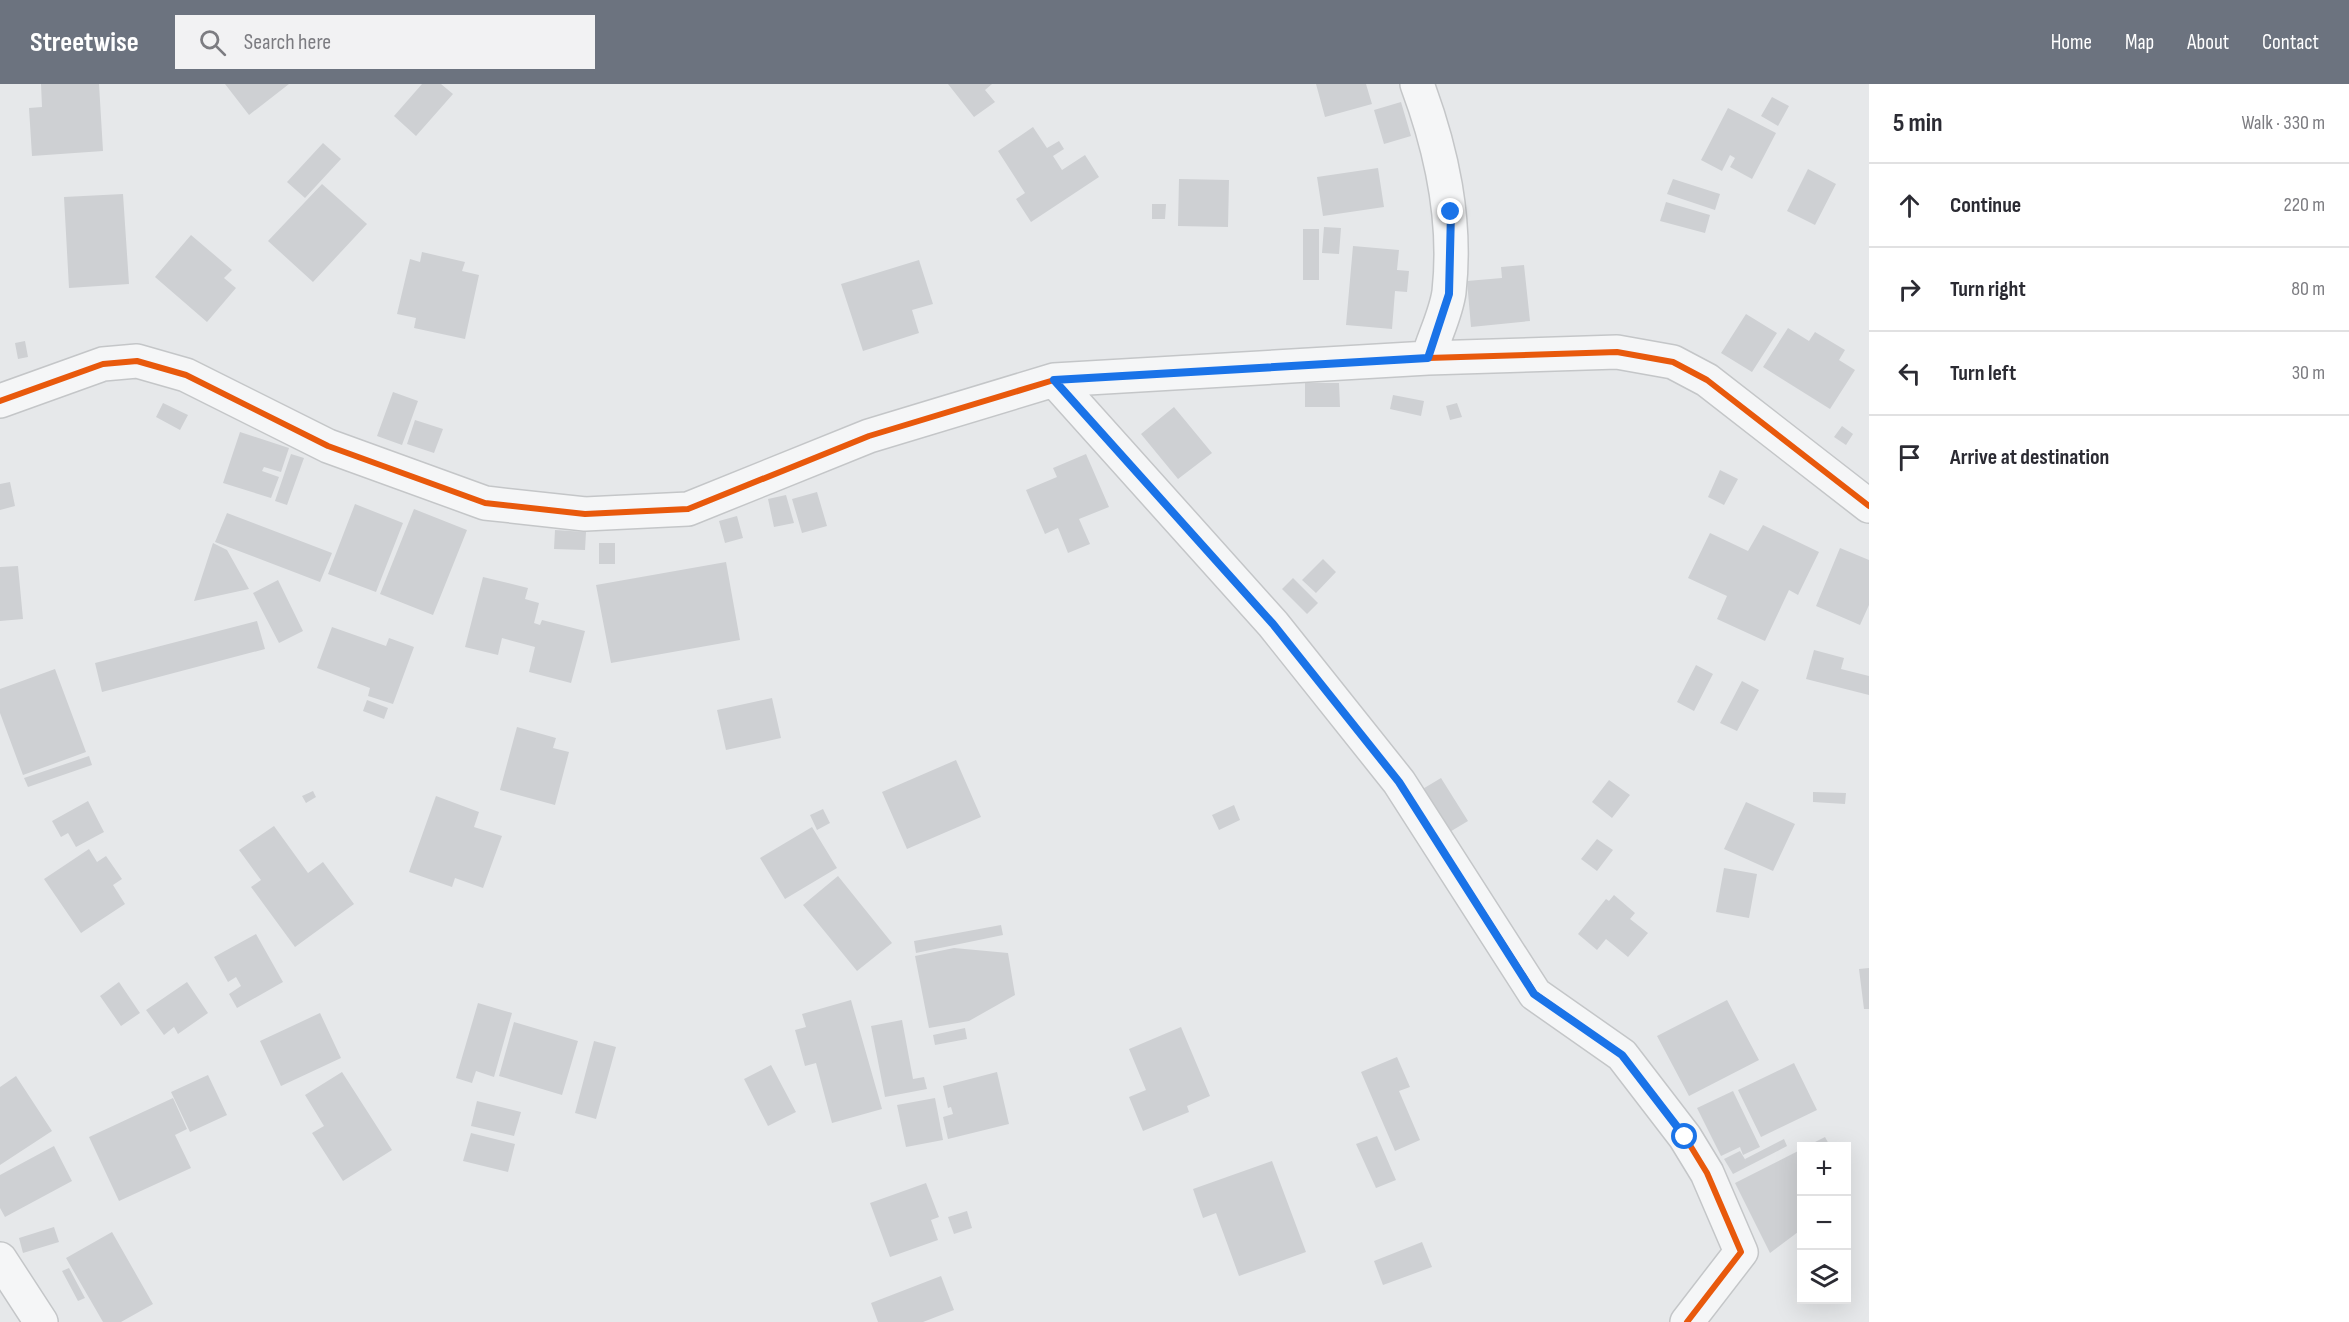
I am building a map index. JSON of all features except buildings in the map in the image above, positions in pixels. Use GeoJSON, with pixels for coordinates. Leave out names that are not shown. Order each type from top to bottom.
{"type":"FeatureCollection","features":[{"type":"Feature","properties":{"kind":"street"},"geometry":{"type":"LineString","coordinates":[[1417,84],[1440,154],[1451,212],[1449,294],[1428,358]]}},
{"type":"Feature","properties":{"kind":"street"},"geometry":{"type":"LineString","coordinates":[[0,401],[103,364],[136,361],[186,375],[327,446],[485,503],[585,514],[688,509],[869,436],[1054,380],[1428,358],[1617,352],[1672,362],[1707,380],[1869,506]]}},
{"type":"Feature","properties":{"kind":"street"},"geometry":{"type":"LineString","coordinates":[[1054,380],[1273,624],[1399,782],[1534,994],[1622,1055],[1685,1137],[1707,1173],[1741,1252],[1687,1322]]}},
{"type":"Feature","properties":{"kind":"street"},"geometry":{"type":"LineString","coordinates":[[0,1259],[41,1322]]}},
{"type":"Feature","properties":{"kind":"cycle path"},"geometry":{"type":"LineString","coordinates":[[0,401],[103,364],[137,361],[186,375],[328,446],[485,503],[585,514],[688,509],[869,436],[1054,380],[1428,358],[1617,352],[1673,362],[1707,380],[1869,506]]}},
{"type":"Feature","properties":{"kind":"cycle path"},"geometry":{"type":"LineString","coordinates":[[1054,380],[1273,624],[1399,782],[1535,994],[1622,1055],[1685,1137],[1707,1173],[1741,1252],[1687,1322]]}},
{"type":"Feature","properties":{"kind":"route"},"geometry":{"type":"LineString","coordinates":[[1451,212],[1449,294],[1428,358],[1054,380],[1168,510],[1273,624],[1399,782],[1534,994],[1622,1055],[1685,1137]]}}]}
